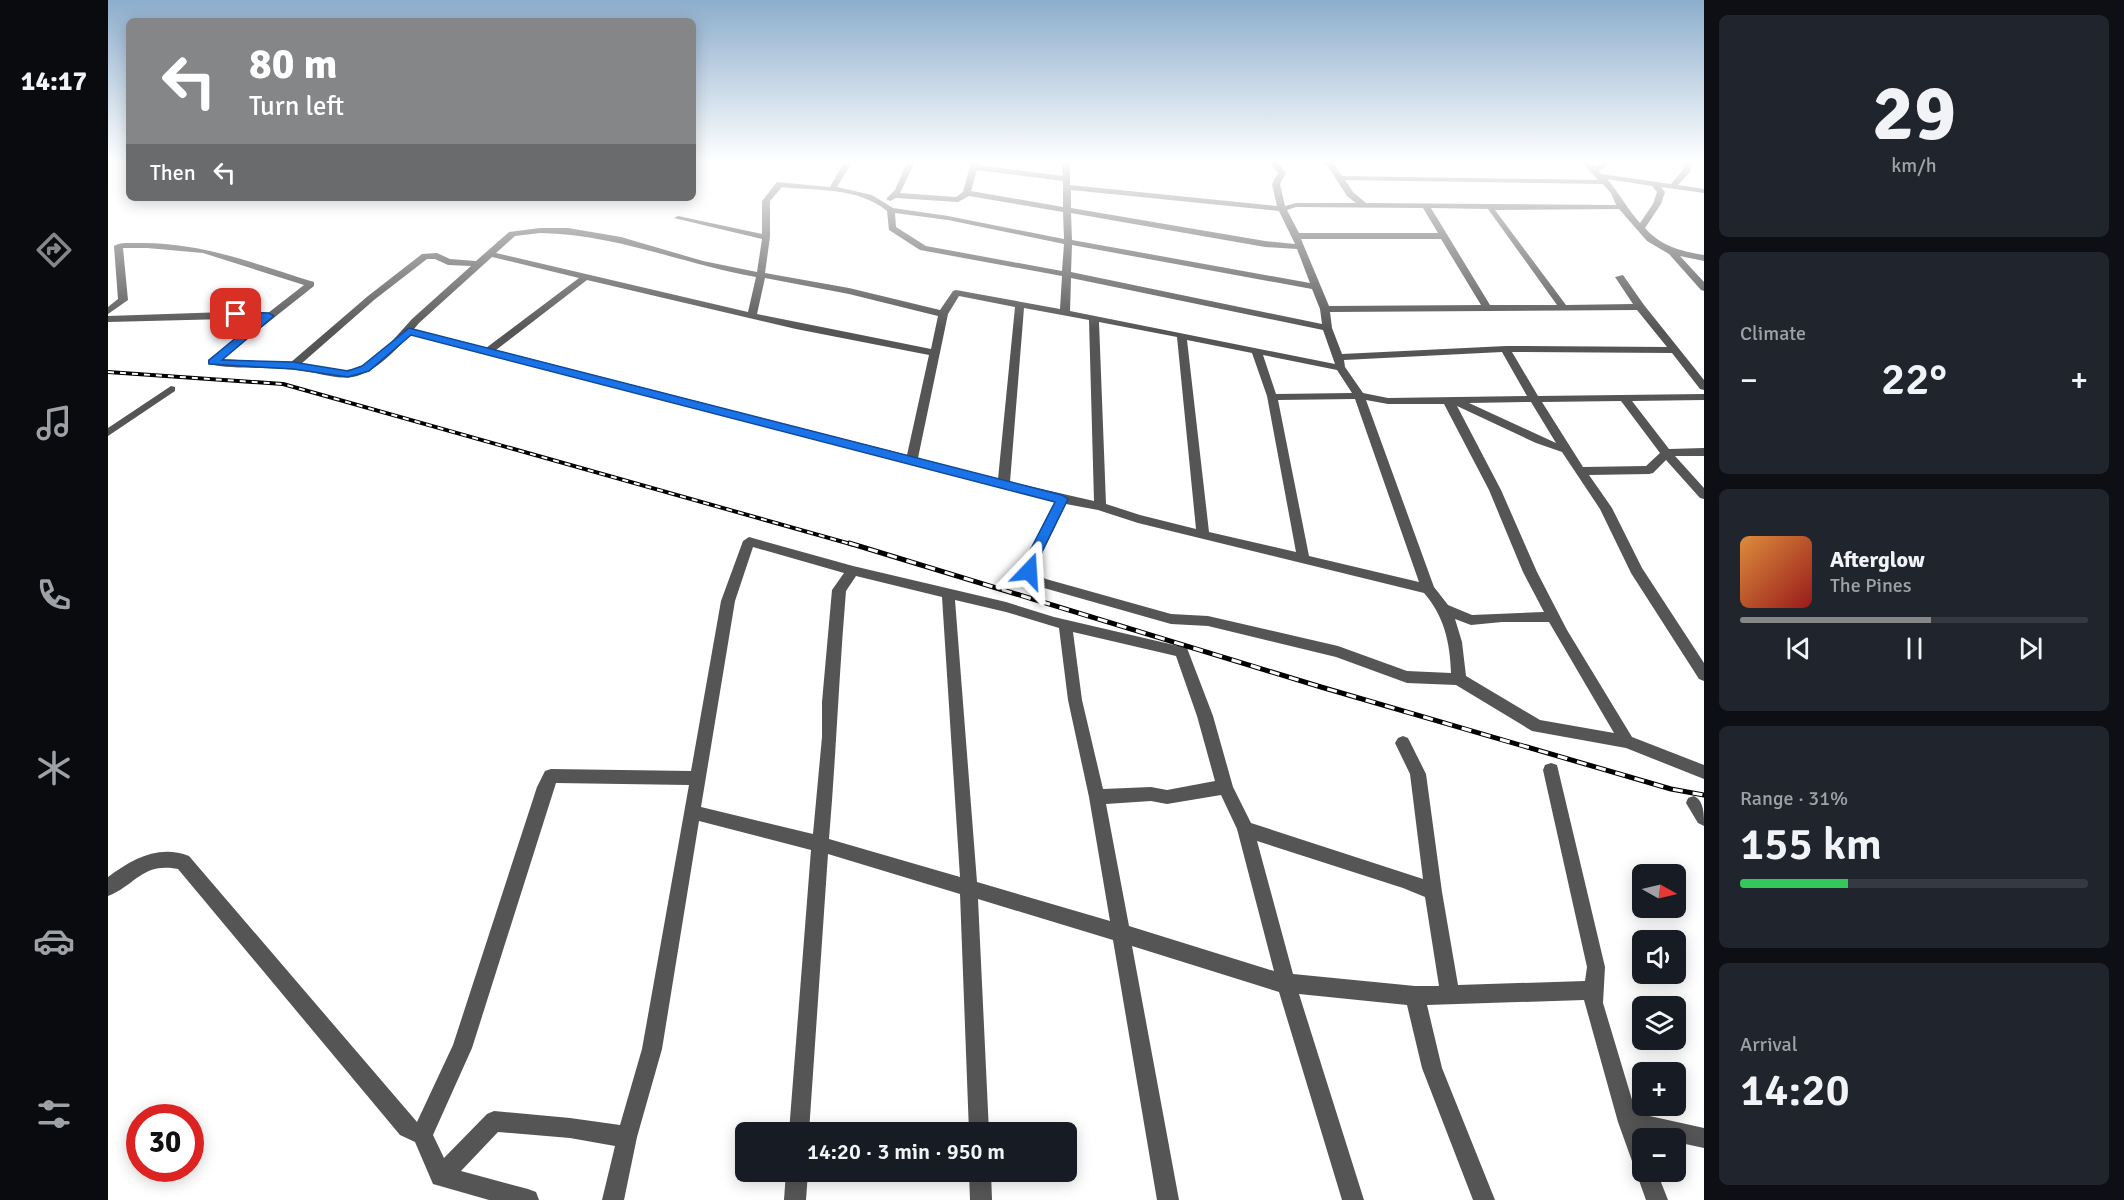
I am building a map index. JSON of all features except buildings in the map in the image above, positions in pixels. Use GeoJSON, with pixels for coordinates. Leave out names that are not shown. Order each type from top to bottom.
{"type":"FeatureCollection","features":[{"type":"Feature","properties":{"kind":"street"},"geometry":{"type":"LineString","coordinates":[[678,218],[766,237]]}},
{"type":"Feature","properties":{"kind":"street"},"geometry":{"type":"LineString","coordinates":[[752,314],[766,237],[766,218]]}},
{"type":"Feature","properties":{"kind":"street"},"geometry":{"type":"LineString","coordinates":[[890,218],[892,228],[923,248],[1065,274],[1327,328]]}},
{"type":"Feature","properties":{"kind":"street"},"geometry":{"type":"LineString","coordinates":[[948,218],[1315,287]]}},
{"type":"Feature","properties":{"kind":"street"},"geometry":{"type":"LineString","coordinates":[[1065,313],[1068,242],[1067,218]]}},
{"type":"Feature","properties":{"kind":"street"},"geometry":{"type":"LineString","coordinates":[[1121,218],[1265,244],[1300,247]]}},
{"type":"Feature","properties":{"kind":"street"},"geometry":{"type":"LineString","coordinates":[[1287,218],[1325,309],[1327,328],[1340,363],[1359,396],[1428,589],[1445,609],[1458,648],[1459,679]]}},
{"type":"Feature","properties":{"kind":"street"},"geometry":{"type":"LineString","coordinates":[[1433,218],[1486,306]]}},
{"type":"Feature","properties":{"kind":"street"},"geometry":{"type":"LineString","coordinates":[[1497,218],[1564,308]]}},
{"type":"Feature","properties":{"kind":"street"},"geometry":{"type":"LineString","coordinates":[[1630,218],[1650,239],[1672,252],[1704,288]]}},
{"type":"Feature","properties":{"kind":"street"},"geometry":{"type":"LineString","coordinates":[[1640,229],[1647,218]]}},
{"type":"Feature","properties":{"kind":"street"},"geometry":{"type":"LineString","coordinates":[[108,311],[123,300],[118,246],[204,251],[310,284],[212,362],[293,366],[340,373],[356,372],[365,369],[409,331],[415,321],[512,234],[577,232],[627,239],[705,263],[848,291],[943,314]]}},
{"type":"Feature","properties":{"kind":"street"},"geometry":{"type":"LineString","coordinates":[[1296,236],[1443,236]]}},
{"type":"Feature","properties":{"kind":"street"},"geometry":{"type":"LineString","coordinates":[[1672,252],[1704,258]]}},
{"type":"Feature","properties":{"kind":"street"},"geometry":{"type":"LineString","coordinates":[[490,254],[796,326],[936,353]]}},
{"type":"Feature","properties":{"kind":"street"},"geometry":{"type":"LineString","coordinates":[[293,366],[371,298],[425,256],[436,256],[448,262],[478,264]]}},
{"type":"Feature","properties":{"kind":"street"},"geometry":{"type":"LineString","coordinates":[[487,352],[585,277]]}},
{"type":"Feature","properties":{"kind":"street"},"geometry":{"type":"LineString","coordinates":[[1620,278],[1640,307],[1704,387]]}},
{"type":"Feature","properties":{"kind":"street"},"geometry":{"type":"LineString","coordinates":[[912,460],[943,314],[956,293],[1257,352],[1340,363],[1506,350],[1674,350]]}},
{"type":"Feature","properties":{"kind":"street"},"geometry":{"type":"LineString","coordinates":[[1004,483],[1020,305]]}},
{"type":"Feature","properties":{"kind":"street"},"geometry":{"type":"LineString","coordinates":[[1325,309],[1486,306],[1640,307]]}},
{"type":"Feature","properties":{"kind":"street"},"geometry":{"type":"LineString","coordinates":[[108,319],[255,314],[269,316]]}},
{"type":"Feature","properties":{"kind":"street"},"geometry":{"type":"LineString","coordinates":[[1094,319],[1101,506]]}},
{"type":"Feature","properties":{"kind":"street"},"geometry":{"type":"LineString","coordinates":[[409,331],[1062,499],[1101,506],[1137,519],[1428,589]]}},
{"type":"Feature","properties":{"kind":"street"},"geometry":{"type":"LineString","coordinates":[[1182,336],[1203,535]]}},
{"type":"Feature","properties":{"kind":"street"},"geometry":{"type":"LineString","coordinates":[[1506,350],[1510,360],[1580,471],[1606,507],[1636,570],[1704,675]]}},
{"type":"Feature","properties":{"kind":"street"},"geometry":{"type":"LineString","coordinates":[[1257,352],[1272,396],[1303,558]]}},
{"type":"Feature","properties":{"kind":"street"},"geometry":{"type":"LineString","coordinates":[[108,433],[171,389]]}},
{"type":"Feature","properties":{"kind":"street"},"geometry":{"type":"LineString","coordinates":[[1272,396],[1312,399],[1359,396],[1388,401],[1704,397]]}},
{"type":"Feature","properties":{"kind":"street"},"geometry":{"type":"LineString","coordinates":[[1624,398],[1666,453],[1704,495]]}},
{"type":"Feature","properties":{"kind":"street"},"geometry":{"type":"LineString","coordinates":[[1448,400],[1500,419],[1534,438],[1568,450]]}},
{"type":"Feature","properties":{"kind":"street"},"geometry":{"type":"LineString","coordinates":[[1448,400],[1495,490],[1530,572],[1627,742]]}},
{"type":"Feature","properties":{"kind":"street"},"geometry":{"type":"LineString","coordinates":[[1580,471],[1648,470],[1666,453],[1704,452]]}},
{"type":"Feature","properties":{"kind":"street"},"geometry":{"type":"LineString","coordinates":[[1062,499],[1029,566],[1033,578],[1042,584],[1171,619],[1208,621],[1338,652],[1407,677],[1459,679],[1537,726],[1627,742],[1704,772]]}},
{"type":"Feature","properties":{"kind":"street"},"geometry":{"type":"LineString","coordinates":[[613,1200],[627,1137],[652,1049],[728,601],[749,541],[853,571],[1006,606],[1065,624],[1182,652],[1205,716],[1226,787],[1245,829],[1286,983],[1353,1200]]}},
{"type":"Feature","properties":{"kind":"street"},"geometry":{"type":"LineString","coordinates":[[801,1122],[820,844],[830,737],[829,702],[839,590],[853,571]]}},
{"type":"Feature","properties":{"kind":"street"},"geometry":{"type":"LineString","coordinates":[[948,592],[969,888],[979,1122]]}},
{"type":"Feature","properties":{"kind":"street"},"geometry":{"type":"LineString","coordinates":[[1445,609],[1471,620],[1502,616],[1554,617]]}},
{"type":"Feature","properties":{"kind":"street"},"geometry":{"type":"LineString","coordinates":[[1065,624],[1075,700],[1097,797],[1168,1200]]}},
{"type":"Feature","properties":{"kind":"street"},"geometry":{"type":"LineString","coordinates":[[1403,742],[1418,774],[1433,892],[1450,993]]}},
{"type":"Feature","properties":{"kind":"street"},"geometry":{"type":"LineString","coordinates":[[1551,770],[1596,967],[1587,994],[1632,1133]]}},
{"type":"Feature","properties":{"kind":"street"},"geometry":{"type":"LineString","coordinates":[[422,1135],[462,1048],[545,787],[551,776],[698,778]]}},
{"type":"Feature","properties":{"kind":"street"},"geometry":{"type":"LineString","coordinates":[[1097,797],[1151,794],[1167,797],[1226,787]]}},
{"type":"Feature","properties":{"kind":"street"},"geometry":{"type":"LineString","coordinates":[[1694,802],[1704,818]]}},
{"type":"Feature","properties":{"kind":"street"},"geometry":{"type":"LineString","coordinates":[[691,812],[820,844],[1286,983],[1415,996],[1450,993],[1587,994]]}},
{"type":"Feature","properties":{"kind":"street"},"geometry":{"type":"LineString","coordinates":[[1245,829],[1404,880],[1433,892]]}},
{"type":"Feature","properties":{"kind":"street"},"geometry":{"type":"LineString","coordinates":[[108,888],[131,870],[163,858],[183,862],[407,1128],[422,1135],[441,1176],[528,1200]]}},
{"type":"Feature","properties":{"kind":"street"},"geometry":{"type":"LineString","coordinates":[[1415,996],[1432,1068],[1484,1200]]}},
{"type":"Feature","properties":{"kind":"street"},"geometry":{"type":"LineString","coordinates":[[441,1176],[494,1121],[570,1128],[627,1137]]}},
{"type":"Feature","properties":{"kind":"street"},"geometry":{"type":"LineString","coordinates":[[1628,1122],[1704,1138]]}},
{"type":"Feature","properties":{"kind":"street"},"geometry":{"type":"LineString","coordinates":[[795,1200],[796,1182]]}},
{"type":"Feature","properties":{"kind":"street"},"geometry":{"type":"LineString","coordinates":[[980,1182],[981,1200]]}},
{"type":"Feature","properties":{"kind":"street"},"geometry":{"type":"LineString","coordinates":[[1650,1182],[1657,1200]]}},
{"type":"Feature","properties":{"kind":"railway"},"geometry":{"type":"LineString","coordinates":[[108,372],[283,384],[854,545]]}},
{"type":"Feature","properties":{"kind":"railway"},"geometry":{"type":"LineString","coordinates":[[849,543],[1321,687],[1671,789],[1704,795]]}},
{"type":"Feature","properties":{"kind":"route"},"geometry":{"type":"LineString","coordinates":[[236,314],[269,316],[212,362],[293,366],[348,374],[365,369],[409,331],[1062,499],[1029,566],[1029,571]]}}]}
